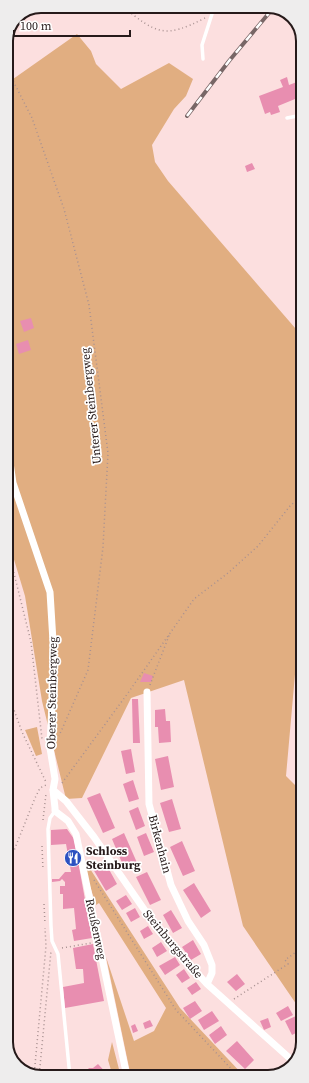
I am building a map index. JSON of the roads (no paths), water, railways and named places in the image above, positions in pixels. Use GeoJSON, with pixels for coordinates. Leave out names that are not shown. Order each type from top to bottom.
{"type":"FeatureCollection","features":[{"type":"Feature","properties":{"kind":"street","name":"Oberer Steinbergweg"},"geometry":{"type":"LineString","coordinates":[[13,483],[50,592],[54,658],[50,748],[54,779],[49,785]]}},
{"type":"Feature","properties":{"kind":"street","name":"Birkenhain"},"geometry":{"type":"LineString","coordinates":[[147,692],[149,804],[171,885],[188,921],[204,945],[212,965],[212,973],[207,984]]}},
{"type":"Feature","properties":{"kind":"street","name":"Steinburgstraße"},"geometry":{"type":"LineString","coordinates":[[49,785],[66,800],[94,837],[159,931],[207,984],[290,1058]]}},
{"type":"Feature","properties":{"kind":"street"},"geometry":{"type":"LineString","coordinates":[[49,785],[55,811]]}},
{"type":"Feature","properties":{"kind":"street","name":"Reußenweg"},"geometry":{"type":"LineString","coordinates":[[55,811],[68,821],[76,834],[126,1070]]}},
{"type":"Feature","properties":{"kind":"lane"},"geometry":{"type":"LineString","coordinates":[[203,59],[202,45],[212,14]]}},
{"type":"Feature","properties":{"kind":"lane"},"geometry":{"type":"LineString","coordinates":[[287,118],[296,116]]}},
{"type":"Feature","properties":{"kind":"lane"},"geometry":{"type":"LineString","coordinates":[[55,811],[50,818],[48,829],[52,941],[58,954],[69,1070]]}},
{"type":"Feature","properties":{"kind":"railway"},"geometry":{"type":"LineString","coordinates":[[187,116],[229,61],[269,13]]}},
{"type":"Feature","properties":{"kind":"place","name":"Schloss Steinburg"},"geometry":{"type":"Point","coordinates":[73,858]}}]}
